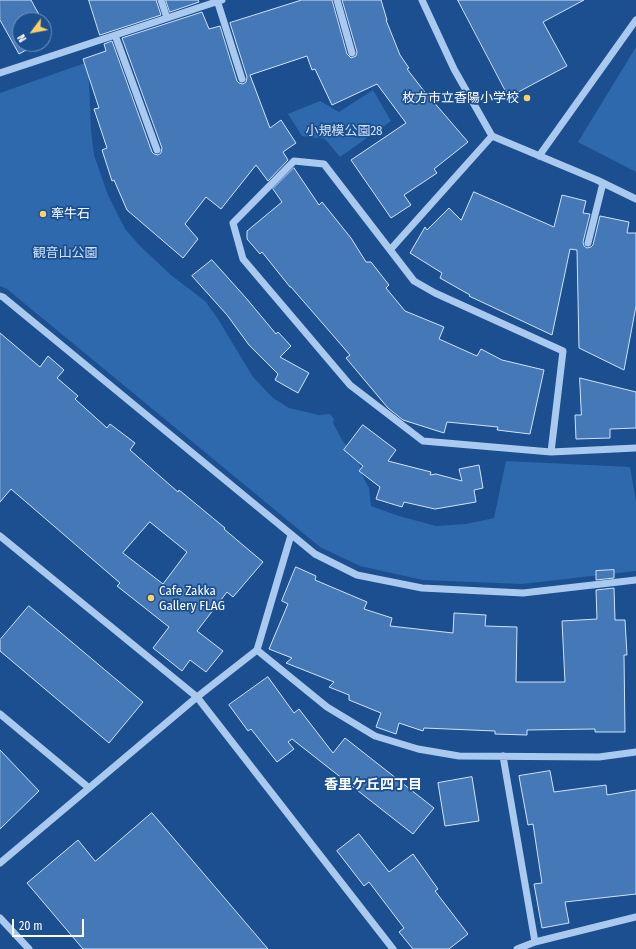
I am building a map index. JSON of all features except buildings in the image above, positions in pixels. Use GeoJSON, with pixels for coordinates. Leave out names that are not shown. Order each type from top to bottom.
{"type":"FeatureCollection","features":[{"type":"Feature","properties":{"kind":"street"},"geometry":{"type":"LineString","coordinates":[[161,0],[167,18]]}},
{"type":"Feature","properties":{"kind":"street"},"geometry":{"type":"LineString","coordinates":[[0,73],[219,0],[242,79]]}},
{"type":"Feature","properties":{"kind":"street"},"geometry":{"type":"LineString","coordinates":[[337,0],[352,53]]}},
{"type":"Feature","properties":{"kind":"street"},"geometry":{"type":"LineString","coordinates":[[422,0],[454,69],[492,136],[603,182],[636,198]]}},
{"type":"Feature","properties":{"kind":"street"},"geometry":{"type":"LineString","coordinates":[[539,156],[636,20]]}},
{"type":"Feature","properties":{"kind":"street"},"geometry":{"type":"LineString","coordinates":[[115,35],[157,150]]}},
{"type":"Feature","properties":{"kind":"street"},"geometry":{"type":"LineString","coordinates":[[390,250],[492,136]]}},
{"type":"Feature","properties":{"kind":"street"},"geometry":{"type":"LineString","coordinates":[[551,452],[562,351],[435,293],[414,281],[324,164],[294,161],[233,223],[243,259],[350,385],[423,440],[551,452],[636,448]]}},
{"type":"Feature","properties":{"kind":"street"},"geometry":{"type":"LineString","coordinates":[[588,243],[603,182]]}},
{"type":"Feature","properties":{"kind":"street"},"geometry":{"type":"LineString","coordinates":[[0,296],[315,554],[357,575],[422,588],[523,593],[636,580]]}},
{"type":"Feature","properties":{"kind":"street"},"geometry":{"type":"LineString","coordinates":[[0,863],[197,697],[256,650],[291,534]]}},
{"type":"Feature","properties":{"kind":"street"},"geometry":{"type":"LineString","coordinates":[[0,536],[197,697],[393,949]]}},
{"type":"Feature","properties":{"kind":"street"},"geometry":{"type":"LineString","coordinates":[[256,650],[327,706],[376,736],[418,749],[459,756],[599,757],[636,752]]}},
{"type":"Feature","properties":{"kind":"street"},"geometry":{"type":"LineString","coordinates":[[0,714],[89,788]]}},
{"type":"Feature","properties":{"kind":"street"},"geometry":{"type":"LineString","coordinates":[[503,756],[534,942]]}},
{"type":"Feature","properties":{"kind":"street"},"geometry":{"type":"LineString","coordinates":[[0,918],[30,949]]}},
{"type":"Feature","properties":{"kind":"street"},"geometry":{"type":"LineString","coordinates":[[517,949],[534,942],[636,918]]}},
{"type":"Feature","properties":{"kind":"green space"},"geometry":{"type":"Polygon","coordinates":[[[636,47],[636,172],[578,142],[636,47]]]}},
{"type":"Feature","properties":{"kind":"green space","name":"観音山公園"},"geometry":{"type":"Polygon","coordinates":[[[88,62],[91,130],[94,155],[108,195],[125,229],[140,246],[171,275],[205,301],[218,319],[253,377],[273,398],[289,408],[319,415],[330,414],[334,419],[333,423],[342,440],[359,462],[362,475],[369,488],[371,506],[399,516],[436,526],[466,524],[494,518],[506,461],[630,467],[636,502],[636,571],[522,584],[423,580],[360,566],[320,547],[7,289],[0,286],[0,93],[88,62]]]}},
{"type":"Feature","properties":{"kind":"green space","name":"小規模公園28"},"geometry":{"type":"Polygon","coordinates":[[[373,90],[391,121],[340,157],[325,139],[302,136],[288,114],[320,101],[339,112],[373,90]]]}},
{"type":"Feature","properties":{"kind":"place","name":"枚方市立香陽小学校"},"geometry":{"type":"Point","coordinates":[527,98]}},
{"type":"Feature","properties":{"kind":"place","name":"牽牛石"},"geometry":{"type":"Point","coordinates":[43,214]}},
{"type":"Feature","properties":{"kind":"place","name":"Cafe Zakka Gallery FLAG"},"geometry":{"type":"Point","coordinates":[151,598]}},
{"type":"Feature","properties":{"kind":"district","name":"香里ケ丘四丁目"},"geometry":{"type":"Point","coordinates":[373,785]}}]}
